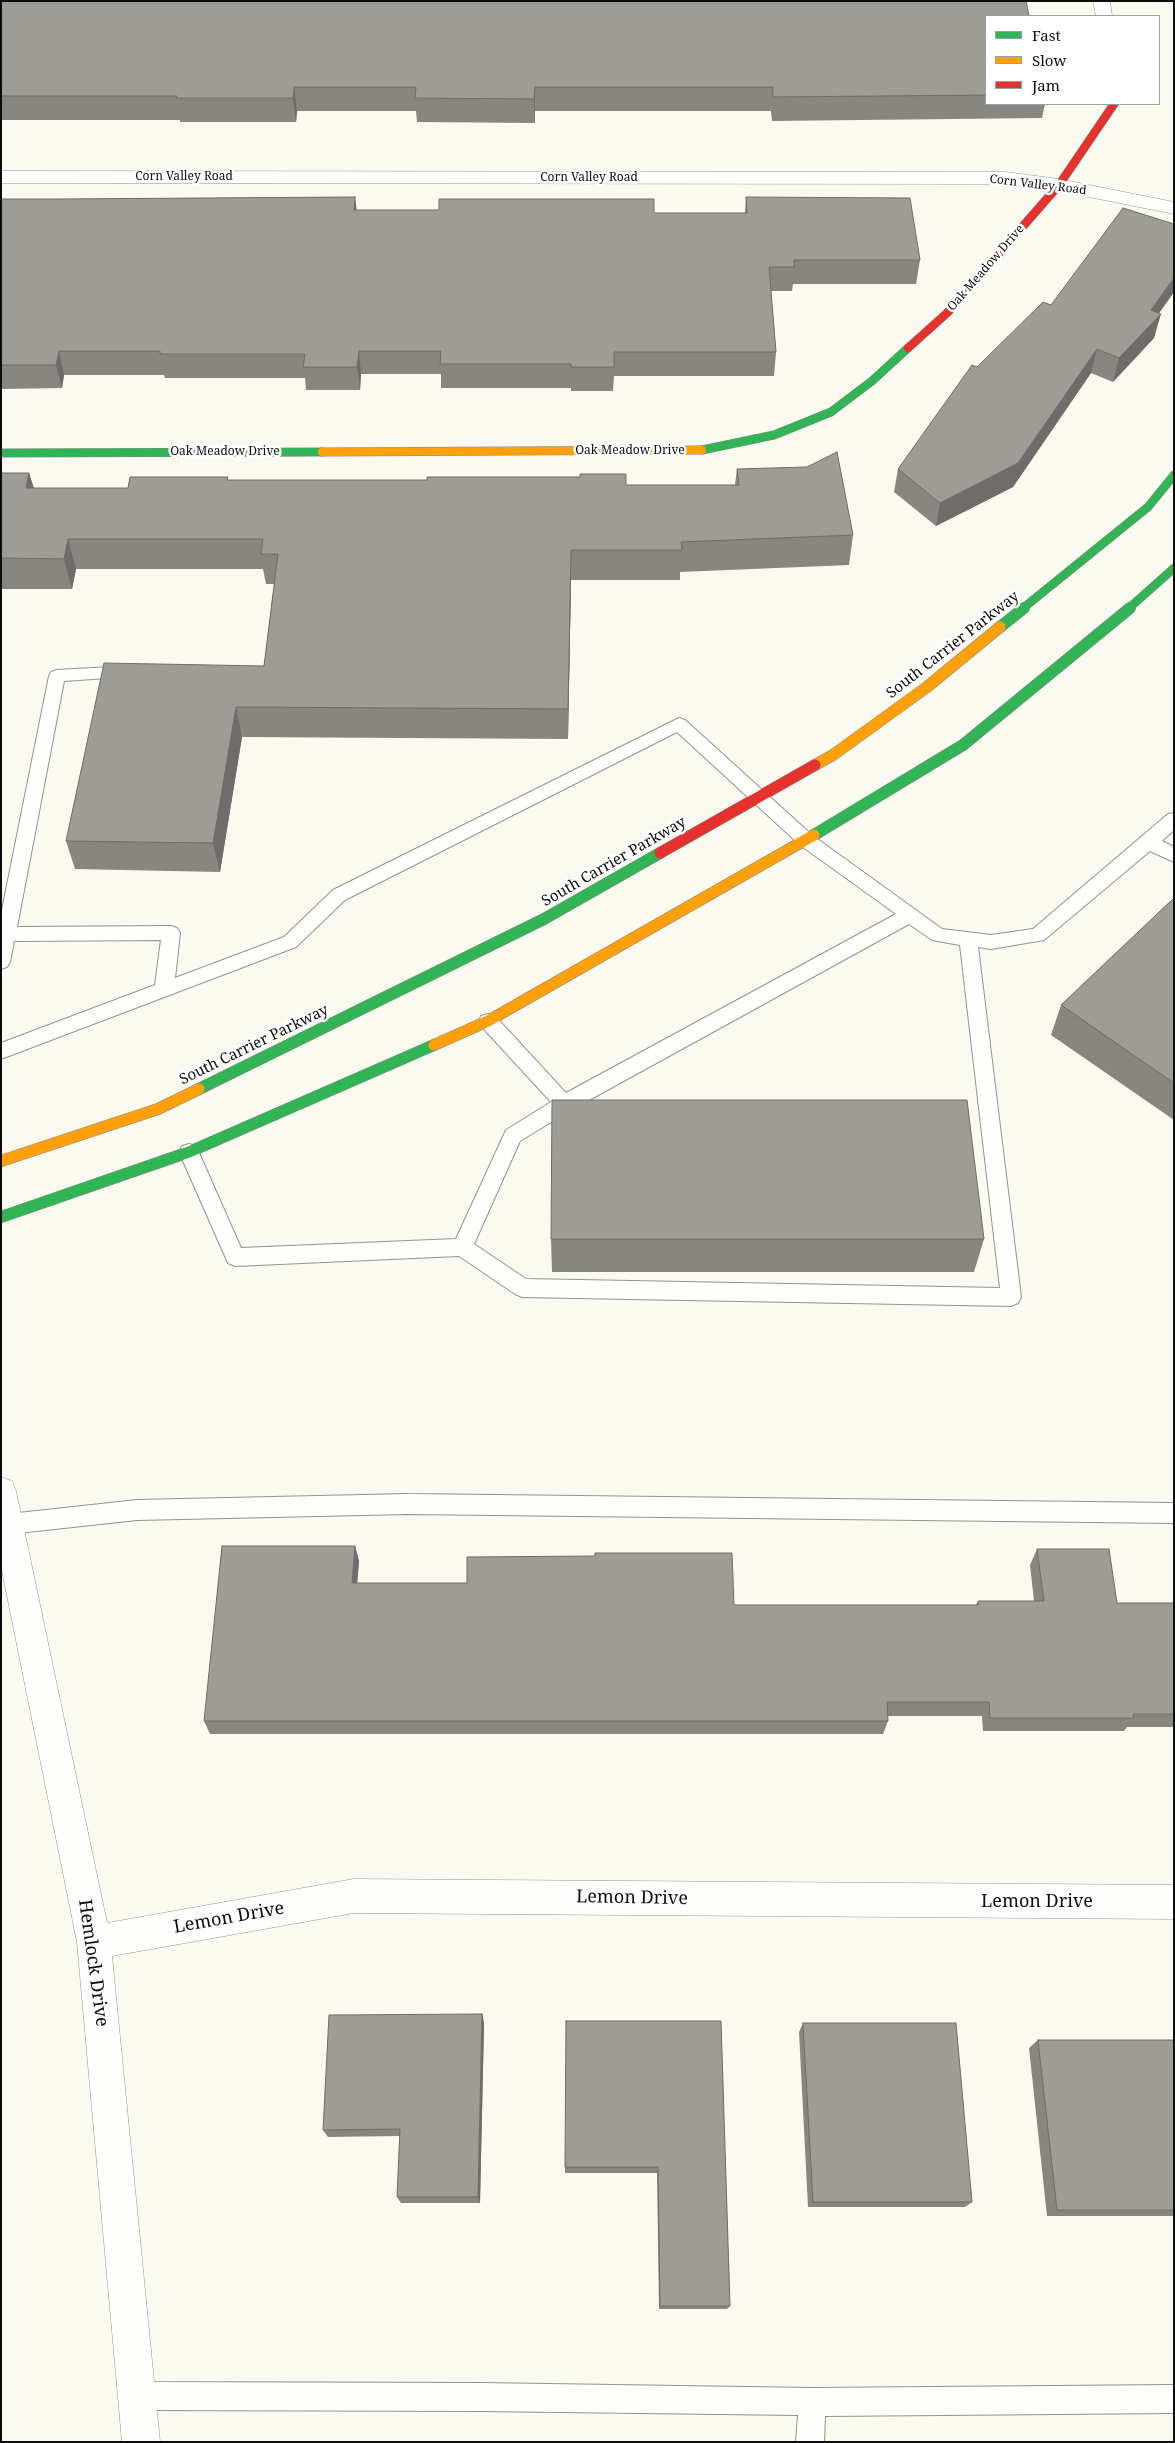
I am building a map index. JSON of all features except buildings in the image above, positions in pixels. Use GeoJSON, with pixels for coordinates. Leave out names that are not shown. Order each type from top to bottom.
{"type":"FeatureCollection","features":[{"type":"Feature","properties":{"kind":"main road","name":"Oak Meadow Drive"},"geometry":{"type":"LineString","coordinates":[[1,453],[699,451],[774,435],[832,412],[872,381],[948,313],[1059,185],[1113,105]]}},
{"type":"Feature","properties":{"kind":"main road","name":"South Carrier Parkway"},"geometry":{"type":"LineString","coordinates":[[1,1161],[158,1109],[544,919],[833,755],[927,687],[1148,507],[1174,475]]}},
{"type":"Feature","properties":{"kind":"main road"},"geometry":{"type":"LineString","coordinates":[[1,1217],[189,1152],[488,1021],[806,840],[963,745],[1150,591],[1174,568]]}},
{"type":"Feature","properties":{"kind":"street"},"geometry":{"type":"LineString","coordinates":[[1101,1],[1104,15]]}},
{"type":"Feature","properties":{"kind":"street","name":"Corn Valley Road"},"geometry":{"type":"LineString","coordinates":[[1,177],[1005,178],[1059,185],[1174,208]]}},
{"type":"Feature","properties":{"kind":"street","name":"Hemlock Drive"},"geometry":{"type":"LineString","coordinates":[[1,1491],[94,1942],[141,2442]]}},
{"type":"Feature","properties":{"kind":"street","name":"Lemon Drive"},"geometry":{"type":"LineString","coordinates":[[94,1942],[354,1896],[1087,1903],[1174,1902]]}},
{"type":"Feature","properties":{"kind":"lane"},"geometry":{"type":"LineString","coordinates":[[1,962],[57,676],[147,671]]}},
{"type":"Feature","properties":{"kind":"lane"},"geometry":{"type":"LineString","coordinates":[[1,1051],[290,942],[339,895],[679,724],[806,840],[938,935],[991,942],[1038,935],[1174,819]]}},
{"type":"Feature","properties":{"kind":"lane"},"geometry":{"type":"LineString","coordinates":[[1149,842],[1174,854]]}},
{"type":"Feature","properties":{"kind":"lane"},"geometry":{"type":"LineString","coordinates":[[462,1246],[513,1136],[564,1104],[909,915]]}},
{"type":"Feature","properties":{"kind":"lane"},"geometry":{"type":"LineString","coordinates":[[7,934],[171,933],[164,990]]}},
{"type":"Feature","properties":{"kind":"lane"},"geometry":{"type":"LineString","coordinates":[[189,1152],[235,1257],[462,1246],[522,1288],[1010,1297],[968,939]]}},
{"type":"Feature","properties":{"kind":"lane"},"geometry":{"type":"LineString","coordinates":[[488,1021],[564,1104]]}},
{"type":"Feature","properties":{"kind":"lane"},"geometry":{"type":"LineString","coordinates":[[9,1524],[137,1510],[408,1504],[1174,1513]]}},
{"type":"Feature","properties":{"kind":"lane"},"geometry":{"type":"LineString","coordinates":[[137,2396],[481,2397],[812,2402],[1174,2399]]}},
{"type":"Feature","properties":{"kind":"lane"},"geometry":{"type":"LineString","coordinates":[[810,2442],[812,2402]]}},
{"type":"Feature","properties":{"kind":"traffic: fast"},"geometry":{"type":"LineString","coordinates":[[702,450],[774,435],[831,412],[872,381],[908,348]]}},
{"type":"Feature","properties":{"kind":"traffic: fast"},"geometry":{"type":"LineString","coordinates":[[1,453],[322,452]]}},
{"type":"Feature","properties":{"kind":"traffic: fast"},"geometry":{"type":"LineString","coordinates":[[1000,627],[1148,507],[1174,475]]}},
{"type":"Feature","properties":{"kind":"traffic: fast"},"geometry":{"type":"LineString","coordinates":[[814,835],[963,745],[1150,591],[1174,568]]}},
{"type":"Feature","properties":{"kind":"traffic: fast"},"geometry":{"type":"LineString","coordinates":[[199,1089],[544,919],[660,853]]}},
{"type":"Feature","properties":{"kind":"traffic: fast"},"geometry":{"type":"LineString","coordinates":[[1,1217],[189,1152],[434,1045]]}},
{"type":"Feature","properties":{"kind":"traffic: slow"},"geometry":{"type":"LineString","coordinates":[[322,452],[702,450]]}},
{"type":"Feature","properties":{"kind":"traffic: slow"},"geometry":{"type":"LineString","coordinates":[[815,765],[833,755],[927,687],[1000,627]]}},
{"type":"Feature","properties":{"kind":"traffic: slow"},"geometry":{"type":"LineString","coordinates":[[434,1045],[488,1021],[814,835]]}},
{"type":"Feature","properties":{"kind":"traffic: slow"},"geometry":{"type":"LineString","coordinates":[[1,1161],[158,1109],[199,1089]]}},
{"type":"Feature","properties":{"kind":"traffic: jam"},"geometry":{"type":"LineString","coordinates":[[908,348],[947,313],[1059,185],[1113,105]]}},
{"type":"Feature","properties":{"kind":"traffic: jam"},"geometry":{"type":"LineString","coordinates":[[660,853],[815,765]]}}]}
